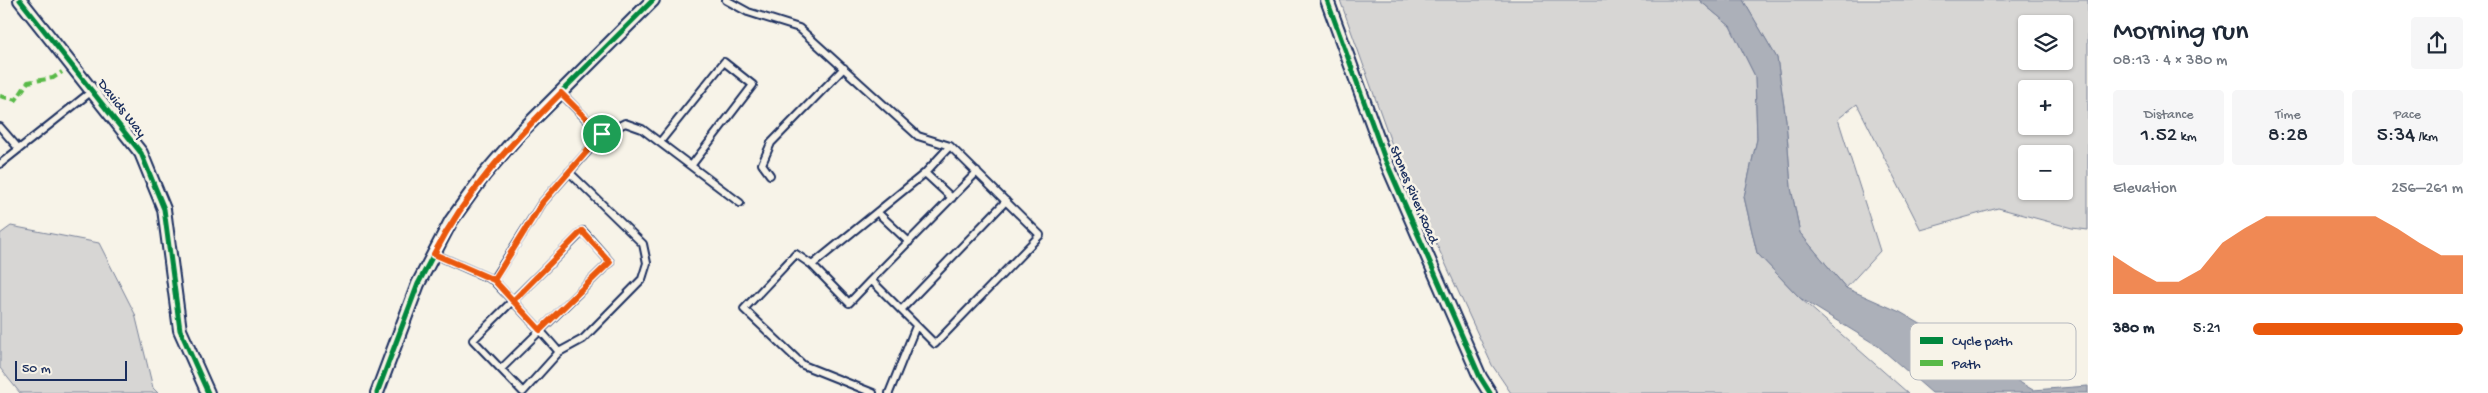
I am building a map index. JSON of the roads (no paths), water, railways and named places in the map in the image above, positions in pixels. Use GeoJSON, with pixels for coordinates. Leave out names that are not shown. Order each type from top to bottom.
{"type":"FeatureCollection","features":[{"type":"Feature","properties":{"kind":"street","name":"Davids Way"},"geometry":{"type":"LineString","coordinates":[[20,0],[141,153],[164,209],[180,330],[208,393]]}},
{"type":"Feature","properties":{"kind":"street"},"geometry":{"type":"LineString","coordinates":[[377,393],[408,308],[451,221],[484,175],[521,132],[653,0]]}},
{"type":"Feature","properties":{"kind":"street","name":"Stones River Road"},"geometry":{"type":"LineString","coordinates":[[1327,0],[1385,159],[1480,378],[1490,393]]}},
{"type":"Feature","properties":{"kind":"lane"},"geometry":{"type":"LineString","coordinates":[[726,0],[748,12],[799,28],[918,136],[950,146],[1040,235],[935,344],[871,280]]}},
{"type":"Feature","properties":{"kind":"lane"},"geometry":{"type":"LineString","coordinates":[[660,142],[724,62],[753,85],[691,166]]}},
{"type":"Feature","properties":{"kind":"lane"},"geometry":{"type":"LineString","coordinates":[[770,175],[762,164],[771,143],[844,68]]}},
{"type":"Feature","properties":{"kind":"lane"},"geometry":{"type":"LineString","coordinates":[[0,164],[92,91]]}},
{"type":"Feature","properties":{"kind":"lane"},"geometry":{"type":"LineString","coordinates":[[561,93],[602,134]]}},
{"type":"Feature","properties":{"kind":"lane"},"geometry":{"type":"LineString","coordinates":[[494,280],[542,203],[602,134],[625,122],[642,129],[740,203]]}},
{"type":"Feature","properties":{"kind":"lane"},"geometry":{"type":"LineString","coordinates":[[0,126],[18,149]]}},
{"type":"Feature","properties":{"kind":"lane"},"geometry":{"type":"LineString","coordinates":[[812,265],[925,173],[950,146]]}},
{"type":"Feature","properties":{"kind":"lane"},"geometry":{"type":"LineString","coordinates":[[501,369],[610,262],[582,231],[473,340],[523,392],[559,352],[583,339],[642,279],[647,263],[642,244],[569,172]]}},
{"type":"Feature","properties":{"kind":"lane"},"geometry":{"type":"LineString","coordinates":[[873,393],[803,365],[744,309],[796,254],[812,265],[849,303],[977,172]]}},
{"type":"Feature","properties":{"kind":"lane"},"geometry":{"type":"LineString","coordinates":[[925,173],[952,198]]}},
{"type":"Feature","properties":{"kind":"lane"},"geometry":{"type":"LineString","coordinates":[[901,310],[1006,201]]}},
{"type":"Feature","properties":{"kind":"lane"},"geometry":{"type":"LineString","coordinates":[[877,212],[909,242]]}},
{"type":"Feature","properties":{"kind":"lane"},"geometry":{"type":"LineString","coordinates":[[434,254],[494,280],[559,352]]}},
{"type":"Feature","properties":{"kind":"lane"},"geometry":{"type":"LineString","coordinates":[[889,393],[916,326]]}}]}
